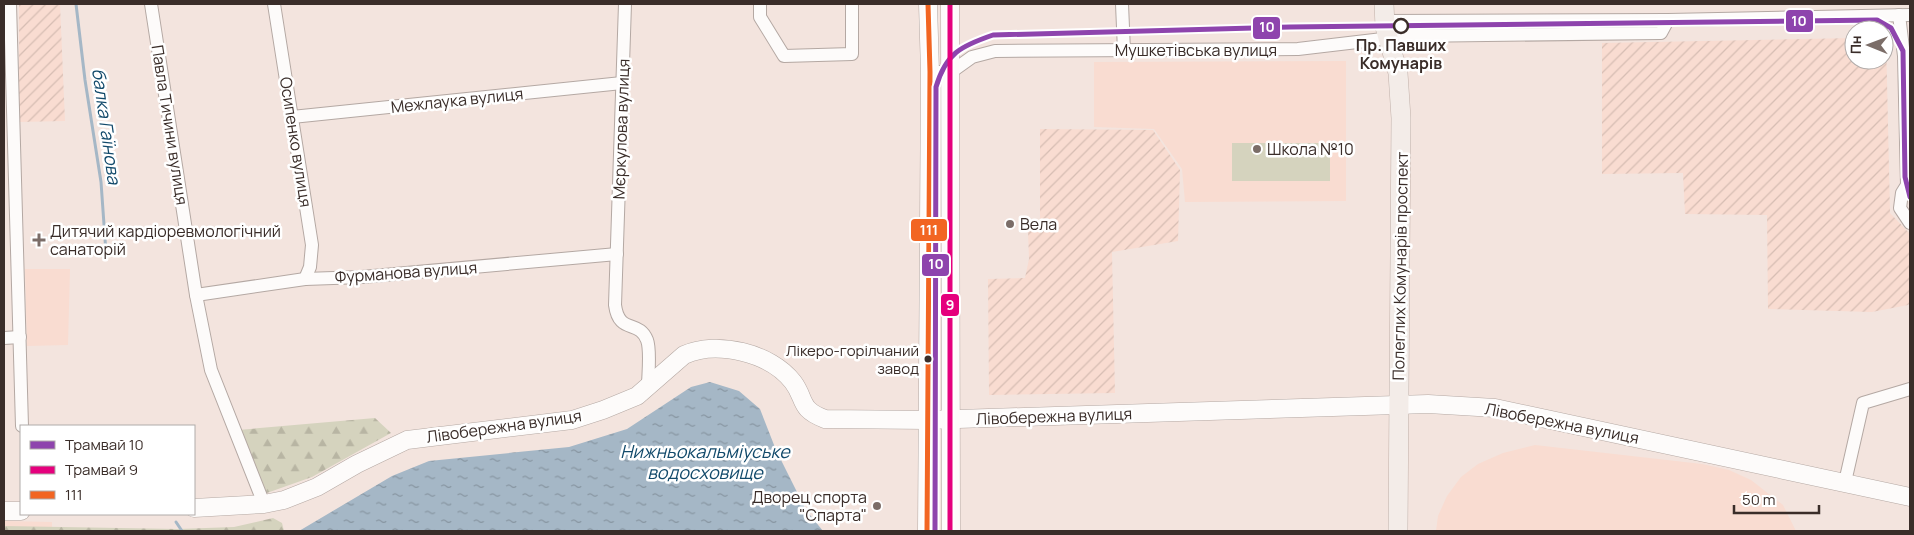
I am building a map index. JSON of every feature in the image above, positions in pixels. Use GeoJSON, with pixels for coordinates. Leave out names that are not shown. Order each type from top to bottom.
{"type":"FeatureCollection","features":[{"type":"Feature","properties":{"kind":"main road","name":"Полеглих Комунарів проспект"},"geometry":{"type":"LineString","coordinates":[[1386,20],[1398,73],[1402,118],[1398,531]]}},
{"type":"Feature","properties":{"kind":"street"},"geometry":{"type":"LineString","coordinates":[[10,4],[9,168],[20,337],[22,425]]}},
{"type":"Feature","properties":{"kind":"street","name":"Павла Тичини вулиця"},"geometry":{"type":"LineString","coordinates":[[151,4],[196,295],[211,370],[264,504]]}},
{"type":"Feature","properties":{"kind":"street","name":"Осипенко вулиця"},"geometry":{"type":"LineString","coordinates":[[274,4],[312,245],[310,267],[305,279]]}},
{"type":"Feature","properties":{"kind":"street","name":"Мєркулова вулиця"},"geometry":{"type":"LineString","coordinates":[[625,4],[617,254],[617,318],[621,323],[640,331],[647,340],[648,387]]}},
{"type":"Feature","properties":{"kind":"street"},"geometry":{"type":"LineString","coordinates":[[760,4],[760,17],[784,56],[799,56],[852,54],[852,4]]}},
{"type":"Feature","properties":{"kind":"street"},"geometry":{"type":"LineString","coordinates":[[927,531],[930,72],[928,4]]}},
{"type":"Feature","properties":{"kind":"street"},"geometry":{"type":"LineString","coordinates":[[950,4],[951,531]]}},
{"type":"Feature","properties":{"kind":"street"},"geometry":{"type":"LineString","coordinates":[[1122,4],[1124,51]]}},
{"type":"Feature","properties":{"kind":"street"},"geometry":{"type":"LineString","coordinates":[[1904,15],[1907,185],[1902,193],[1900,208],[1910,223]]}},
{"type":"Feature","properties":{"kind":"street","name":"Мушкетівська вулиця"},"geometry":{"type":"LineString","coordinates":[[951,72],[972,57],[995,51],[1298,49],[1386,20],[1668,20],[1904,15]]}},
{"type":"Feature","properties":{"kind":"street","name":"Мушкетівська вулиця"},"geometry":{"type":"LineString","coordinates":[[1386,20],[1661,33],[1668,20]]}},
{"type":"Feature","properties":{"kind":"street"},"geometry":{"type":"LineString","coordinates":[[930,72],[951,72]]}},
{"type":"Feature","properties":{"kind":"street","name":"Межлаука вулиця"},"geometry":{"type":"LineString","coordinates":[[292,116],[622,83]]}},
{"type":"Feature","properties":{"kind":"street","name":"Фурманова вулиця"},"geometry":{"type":"LineString","coordinates":[[196,295],[305,279],[362,277],[617,254]]}},
{"type":"Feature","properties":{"kind":"street"},"geometry":{"type":"LineString","coordinates":[[4,338],[20,337]]}},
{"type":"Feature","properties":{"kind":"street","name":"Лівобережна вулиця"},"geometry":{"type":"LineString","coordinates":[[195,508],[264,504],[316,487],[357,464],[407,440],[572,420],[626,402],[648,387],[674,362],[692,351],[734,351],[765,359],[781,370],[794,383],[806,406],[817,416],[824,418],[928,420],[1428,404],[1495,408],[1910,497]]}},
{"type":"Feature","properties":{"kind":"street"},"geometry":{"type":"LineString","coordinates":[[1844,482],[1864,403],[1910,388]]}},
{"type":"Feature","properties":{"kind":"street"},"geometry":{"type":"LineString","coordinates":[[4,511],[20,511]]}},
{"type":"Feature","properties":{"kind":"shaded area"},"geometry":{"type":"Polygon","coordinates":[[[19,4],[60,4],[65,121],[19,122],[19,4]]]}},
{"type":"Feature","properties":{"kind":"shaded area"},"geometry":{"type":"Polygon","coordinates":[[[1844,38],[1844,70],[1887,70],[1890,213],[1910,234],[1910,303],[1872,312],[1768,309],[1767,215],[1685,214],[1683,173],[1602,174],[1602,43],[1844,38]]]}},
{"type":"Feature","properties":{"kind":"shaded area","name":"Школа №10"},"geometry":{"type":"Polygon","coordinates":[[[1346,61],[1346,201],[1185,202],[1182,169],[1154,129],[1094,127],[1094,62],[1346,61]]]}},
{"type":"Feature","properties":{"kind":"shaded area"},"geometry":{"type":"Polygon","coordinates":[[[1040,129],[1153,130],[1180,170],[1178,241],[1112,252],[1115,393],[989,395],[988,279],[1025,278],[1029,259],[1028,231],[1040,230],[1040,129]]]}},
{"type":"Feature","properties":{"kind":"shaded area"},"geometry":{"type":"Polygon","coordinates":[[[25,269],[70,269],[68,345],[27,346],[25,269]]]}},
{"type":"Feature","properties":{"kind":"shaded area"},"geometry":{"type":"Polygon","coordinates":[[[1535,445],[1702,464],[1729,470],[1751,480],[1783,505],[1796,531],[1436,531],[1438,516],[1447,496],[1461,477],[1478,464],[1503,453],[1535,445]]]}},
{"type":"Feature","properties":{"kind":"shaded area"},"geometry":{"type":"Polygon","coordinates":[[[4,521],[52,522],[52,531],[4,531],[4,521]]]}},
{"type":"Feature","properties":{"kind":"green space"},"geometry":{"type":"Polygon","coordinates":[[[1232,143],[1330,143],[1330,181],[1232,181],[1232,143]]]}},
{"type":"Feature","properties":{"kind":"green space"},"geometry":{"type":"Polygon","coordinates":[[[375,418],[391,433],[312,477],[264,494],[238,430],[375,418]]]}},
{"type":"Feature","properties":{"kind":"green space"},"geometry":{"type":"Polygon","coordinates":[[[273,518],[282,523],[284,531],[4,531],[4,526],[178,529],[234,527],[273,518]]]}},
{"type":"Feature","properties":{"kind":"water","name":"Нижньокальміуське водосховище"},"geometry":{"type":"Polygon","coordinates":[[[710,382],[739,391],[760,409],[776,450],[806,510],[823,531],[299,531],[392,476],[429,461],[569,447],[627,429],[691,387],[710,382]]]}},
{"type":"Feature","properties":{"kind":"waterway","name":"балка Гаїнова"},"geometry":{"type":"LineString","coordinates":[[76,4],[85,80],[101,182],[106,253]]}},
{"type":"Feature","properties":{"kind":"waterway"},"geometry":{"type":"LineString","coordinates":[[176,522],[182,531]]}},
{"type":"Feature","properties":{"kind":"tram line","name":"9"},"geometry":{"type":"LineString","coordinates":[[950,4],[950,531]]}},
{"type":"Feature","properties":{"kind":"tram line","name":"10"},"geometry":{"type":"LineString","coordinates":[[935,531],[936,87],[945,66],[956,52],[993,35],[1290,27],[1877,20],[1891,28],[1903,51],[1905,177],[1910,197]]}},
{"type":"Feature","properties":{"kind":"transit line","name":"111"},"geometry":{"type":"LineString","coordinates":[[927,531],[930,72],[928,4]]}},
{"type":"Feature","properties":{"kind":"place","name":"Пр. Павших Комунарiв"},"geometry":{"type":"Point","coordinates":[1401,26]}},
{"type":"Feature","properties":{"kind":"place","name":"Школа №10"},"geometry":{"type":"Point","coordinates":[1257,149]}},
{"type":"Feature","properties":{"kind":"place","name":"Вела"},"geometry":{"type":"Point","coordinates":[1010,224]}},
{"type":"Feature","properties":{"kind":"place","name":"Дитячий кардіоревмологічний санаторій"},"geometry":{"type":"Point","coordinates":[39,240]}},
{"type":"Feature","properties":{"kind":"place","name":"Лікеро-горілчаний завод"},"geometry":{"type":"Point","coordinates":[928,359]}},
{"type":"Feature","properties":{"kind":"place","name":"Дворец спорта \"Спарта\""},"geometry":{"type":"Point","coordinates":[877,506]}}]}
